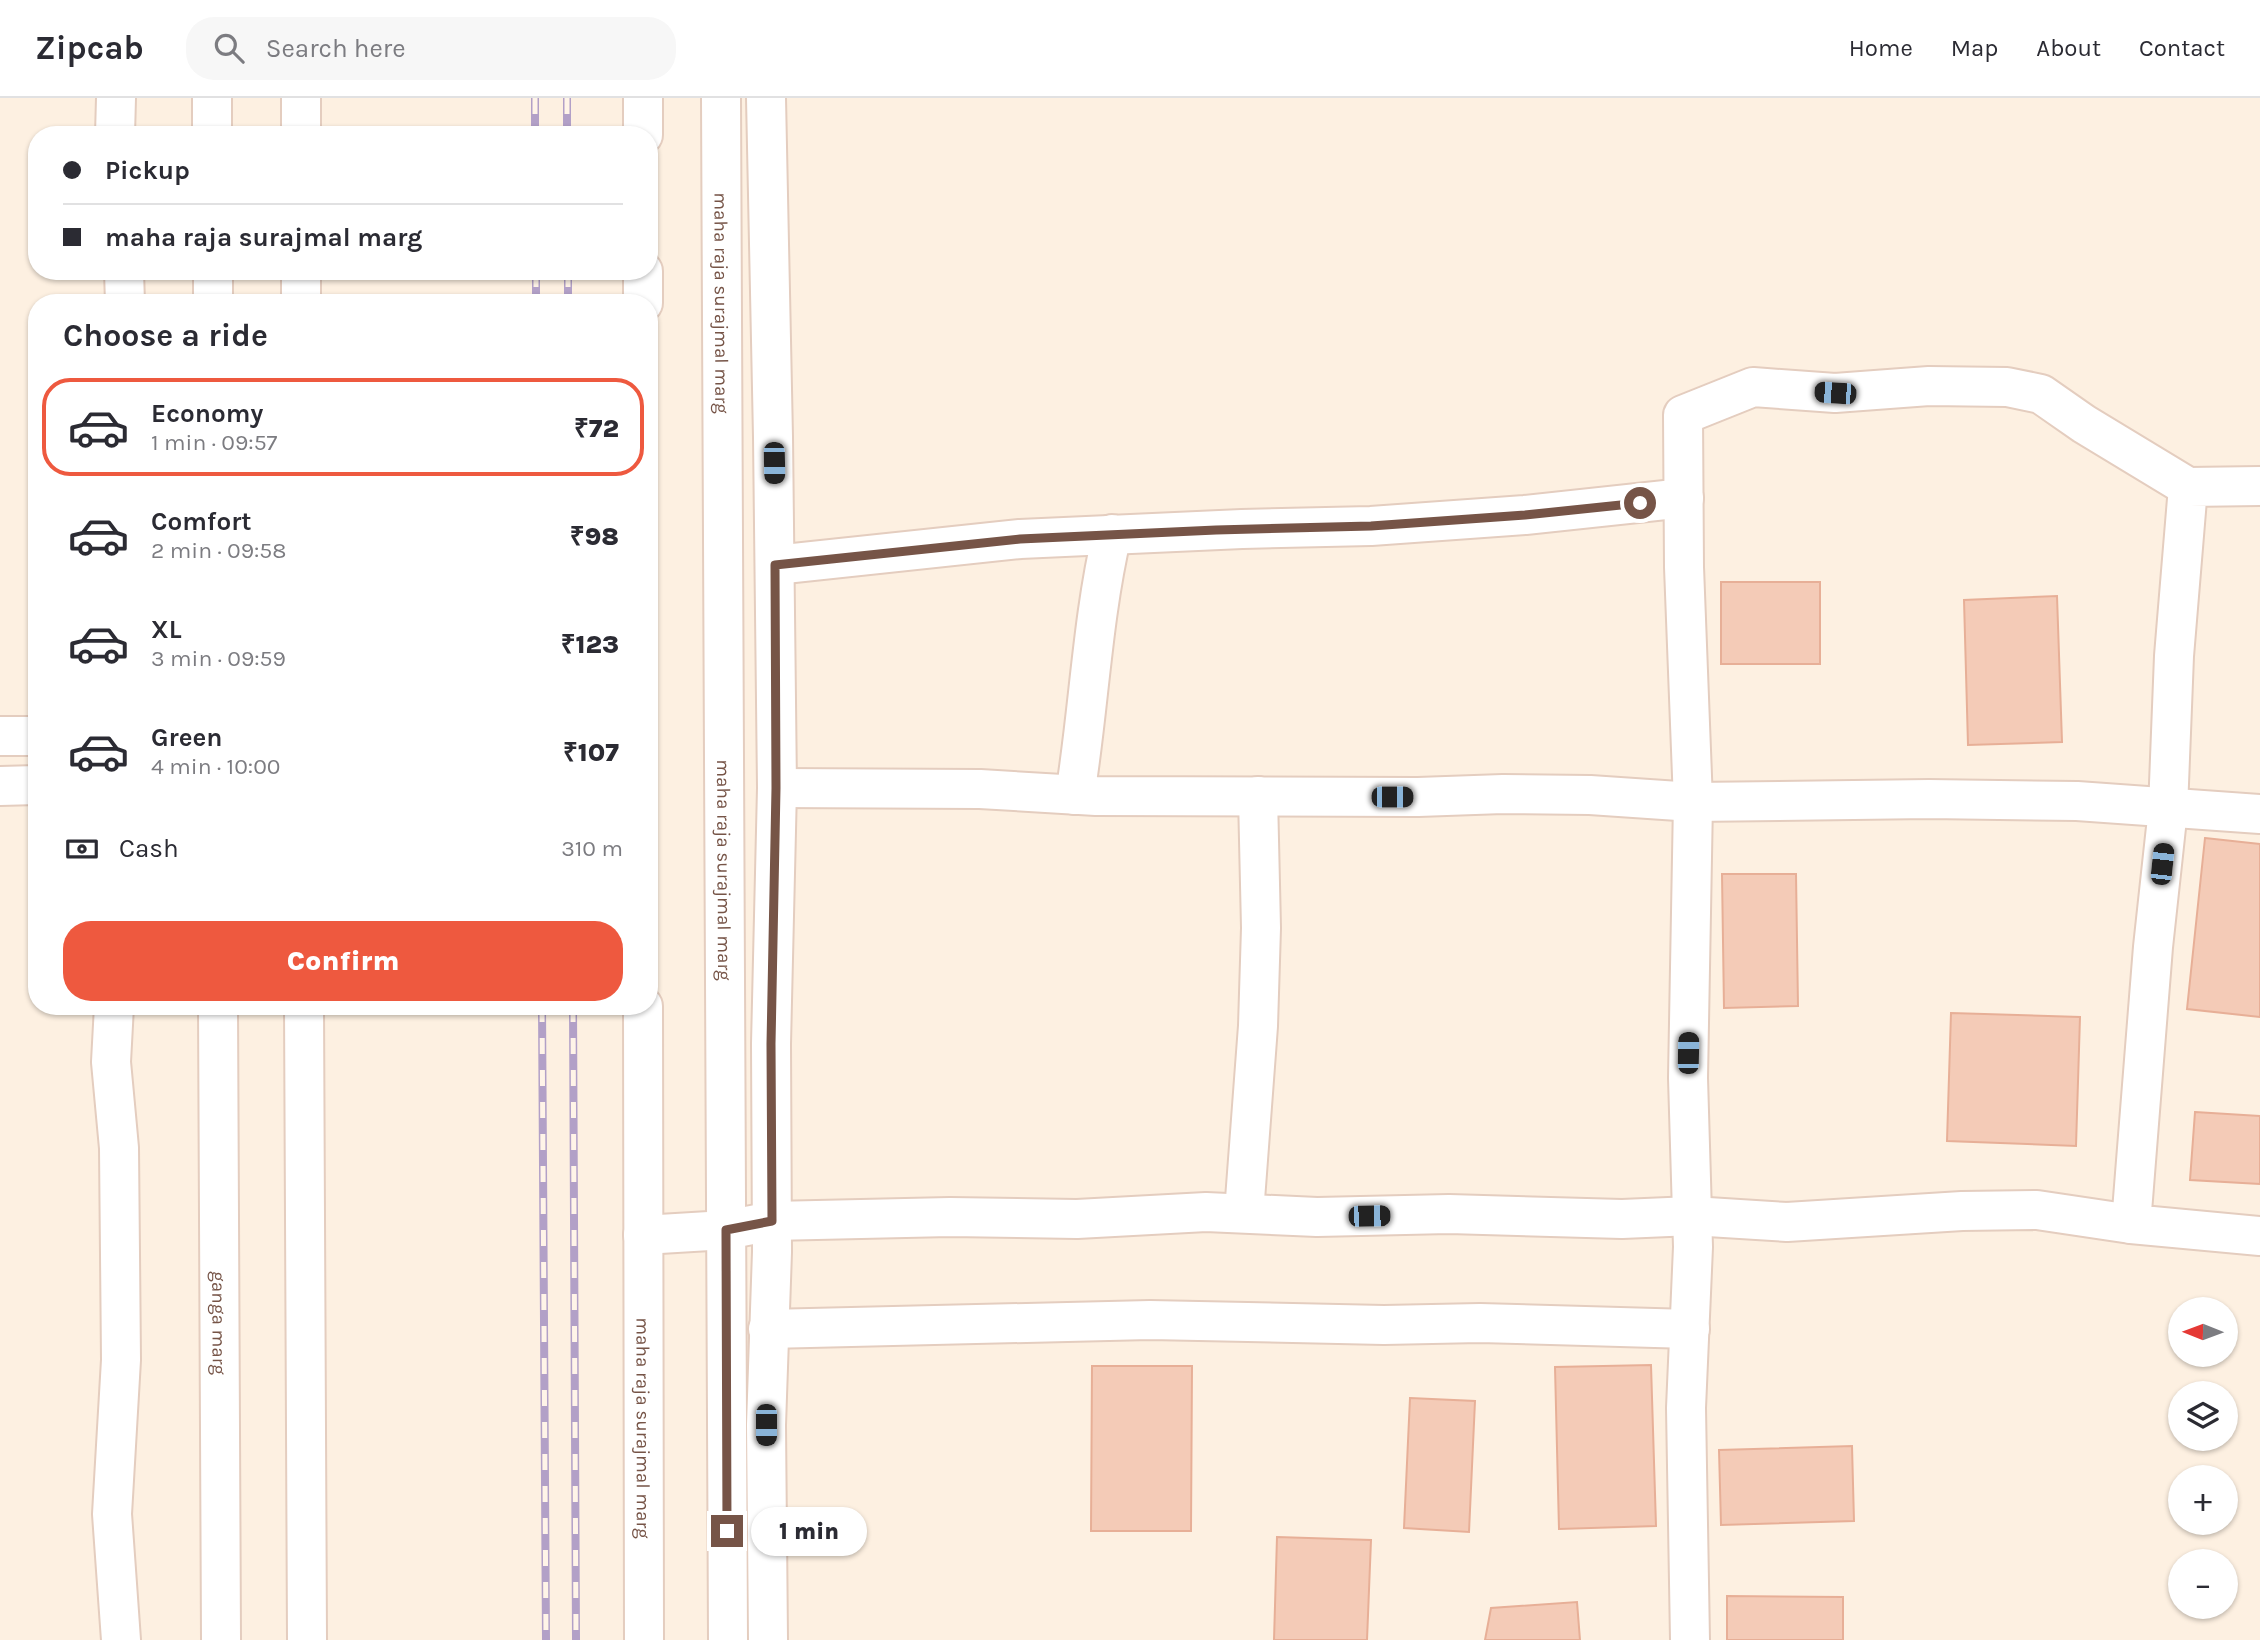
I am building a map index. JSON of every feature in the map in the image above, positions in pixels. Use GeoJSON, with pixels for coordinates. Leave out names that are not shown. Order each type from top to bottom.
{"type":"FeatureCollection","features":[{"type":"Feature","properties":{"kind":"street"},"geometry":{"type":"LineString","coordinates":[[115,126],[116,98]]}},
{"type":"Feature","properties":{"kind":"street"},"geometry":{"type":"LineString","coordinates":[[212,98],[212,126]]}},
{"type":"Feature","properties":{"kind":"street"},"geometry":{"type":"LineString","coordinates":[[300,98],[301,126]]}},
{"type":"Feature","properties":{"kind":"street"},"geometry":{"type":"LineString","coordinates":[[643,98],[643,126]]}},
{"type":"Feature","properties":{"kind":"street","name":"maha raja surajmal marg"},"geometry":{"type":"LineString","coordinates":[[721,98],[728,1640]]}},
{"type":"Feature","properties":{"kind":"street"},"geometry":{"type":"LineString","coordinates":[[766,98],[775,565],[776,788],[771,1044],[772,1221],[766,1425],[768,1640]]}},
{"type":"Feature","properties":{"kind":"street"},"geometry":{"type":"LineString","coordinates":[[1690,1640],[1686,1408],[1692,1216],[1688,1078],[1693,802],[1683,415],[1753,387],[1835,393],[1929,386],[2007,387],[2041,394],[2084,424],[2188,487],[2260,486]]}},
{"type":"Feature","properties":{"kind":"street"},"geometry":{"type":"LineString","coordinates":[[2131,1224],[2152,960],[2168,809],[2174,656],[2188,487]]}},
{"type":"Feature","properties":{"kind":"street"},"geometry":{"type":"LineString","coordinates":[[775,565],[1020,539],[1371,526],[1525,515],[1684,498]]}},
{"type":"Feature","properties":{"kind":"street"},"geometry":{"type":"LineString","coordinates":[[1075,795],[1086,727],[1102,579],[1112,534]]}},
{"type":"Feature","properties":{"kind":"street"},"geometry":{"type":"LineString","coordinates":[[0,736],[28,736]]}},
{"type":"Feature","properties":{"kind":"street"},"geometry":{"type":"LineString","coordinates":[[0,786],[28,785]]}},
{"type":"Feature","properties":{"kind":"street"},"geometry":{"type":"LineString","coordinates":[[776,788],[981,789],[1075,795],[1590,795],[1693,802],[1956,799],[2077,801],[2260,814]]}},
{"type":"Feature","properties":{"kind":"street"},"geometry":{"type":"LineString","coordinates":[[1244,1213],[1261,928],[1258,796]]}},
{"type":"Feature","properties":{"kind":"street"},"geometry":{"type":"LineString","coordinates":[[114,1015],[111,1062],[119,1148],[121,1360],[112,1514],[121,1640]]}},
{"type":"Feature","properties":{"kind":"street","name":"ganga marg"},"geometry":{"type":"LineString","coordinates":[[218,1015],[221,1640]]}},
{"type":"Feature","properties":{"kind":"street"},"geometry":{"type":"LineString","coordinates":[[304,1015],[307,1640]]}},
{"type":"Feature","properties":{"kind":"street","name":"maha raja surajmal marg"},"geometry":{"type":"LineString","coordinates":[[643,1015],[644,1640]]}},
{"type":"Feature","properties":{"kind":"street"},"geometry":{"type":"LineString","coordinates":[[643,1235],[726,1230],[772,1221],[950,1217],[1077,1219],[1206,1212],[1317,1217],[1449,1214],[1622,1219],[1692,1216],[1787,1222],[1962,1211],[2037,1210],[2131,1224],[2260,1236]]}},
{"type":"Feature","properties":{"kind":"street"},"geometry":{"type":"LineString","coordinates":[[768,1329],[1150,1320],[1384,1325],[1480,1323],[1690,1329]]}},
{"type":"Feature","properties":{"kind":"building"},"geometry":{"type":"Polygon","coordinates":[[[1721,582],[1820,582],[1820,664],[1721,664],[1721,582]]]}},
{"type":"Feature","properties":{"kind":"building"},"geometry":{"type":"Polygon","coordinates":[[[2057,596],[2062,742],[1968,745],[1964,600],[2057,596]]]}},
{"type":"Feature","properties":{"kind":"building"},"geometry":{"type":"Polygon","coordinates":[[[2205,838],[2260,844],[2260,1017],[2187,1009],[2205,838]]]}},
{"type":"Feature","properties":{"kind":"building"},"geometry":{"type":"Polygon","coordinates":[[[1722,874],[1796,874],[1798,1006],[1724,1008],[1722,874]]]}},
{"type":"Feature","properties":{"kind":"building"},"geometry":{"type":"Polygon","coordinates":[[[1951,1013],[2080,1017],[2076,1146],[1947,1141],[1951,1013]]]}},
{"type":"Feature","properties":{"kind":"building"},"geometry":{"type":"Polygon","coordinates":[[[2195,1112],[2260,1116],[2260,1184],[2190,1180],[2195,1112]]]}},
{"type":"Feature","properties":{"kind":"building"},"geometry":{"type":"Polygon","coordinates":[[[1651,1365],[1656,1526],[1559,1529],[1555,1367],[1651,1365]]]}},
{"type":"Feature","properties":{"kind":"building"},"geometry":{"type":"Polygon","coordinates":[[[1092,1366],[1192,1366],[1191,1531],[1091,1531],[1092,1366]]]}},
{"type":"Feature","properties":{"kind":"building"},"geometry":{"type":"Polygon","coordinates":[[[1410,1398],[1475,1401],[1469,1532],[1404,1528],[1410,1398]]]}},
{"type":"Feature","properties":{"kind":"building"},"geometry":{"type":"Polygon","coordinates":[[[1852,1446],[1854,1521],[1721,1525],[1719,1450],[1852,1446]]]}},
{"type":"Feature","properties":{"kind":"building"},"geometry":{"type":"Polygon","coordinates":[[[1277,1537],[1371,1540],[1367,1640],[1274,1640],[1277,1537]]]}},
{"type":"Feature","properties":{"kind":"building"},"geometry":{"type":"Polygon","coordinates":[[[1727,1596],[1843,1597],[1843,1640],[1727,1640],[1727,1596]]]}},
{"type":"Feature","properties":{"kind":"building"},"geometry":{"type":"Polygon","coordinates":[[[1577,1602],[1580,1640],[1485,1640],[1491,1608],[1577,1602]]]}},
{"type":"Feature","properties":{"kind":"railway"},"geometry":{"type":"LineString","coordinates":[[535,98],[535,126]]}},
{"type":"Feature","properties":{"kind":"railway"},"geometry":{"type":"LineString","coordinates":[[567,98],[567,126]]}},
{"type":"Feature","properties":{"kind":"railway"},"geometry":{"type":"LineString","coordinates":[[536,280],[536,294]]}},
{"type":"Feature","properties":{"kind":"railway"},"geometry":{"type":"LineString","coordinates":[[568,280],[568,294]]}},
{"type":"Feature","properties":{"kind":"railway"},"geometry":{"type":"LineString","coordinates":[[542,1015],[546,1640]]}},
{"type":"Feature","properties":{"kind":"railway"},"geometry":{"type":"LineString","coordinates":[[573,1015],[576,1640]]}},
{"type":"Feature","properties":{"kind":"route"},"geometry":{"type":"LineString","coordinates":[[727,1531],[726,1230],[772,1221],[775,565],[1020,539],[1371,526],[1525,515],[1640,503]]}}]}
